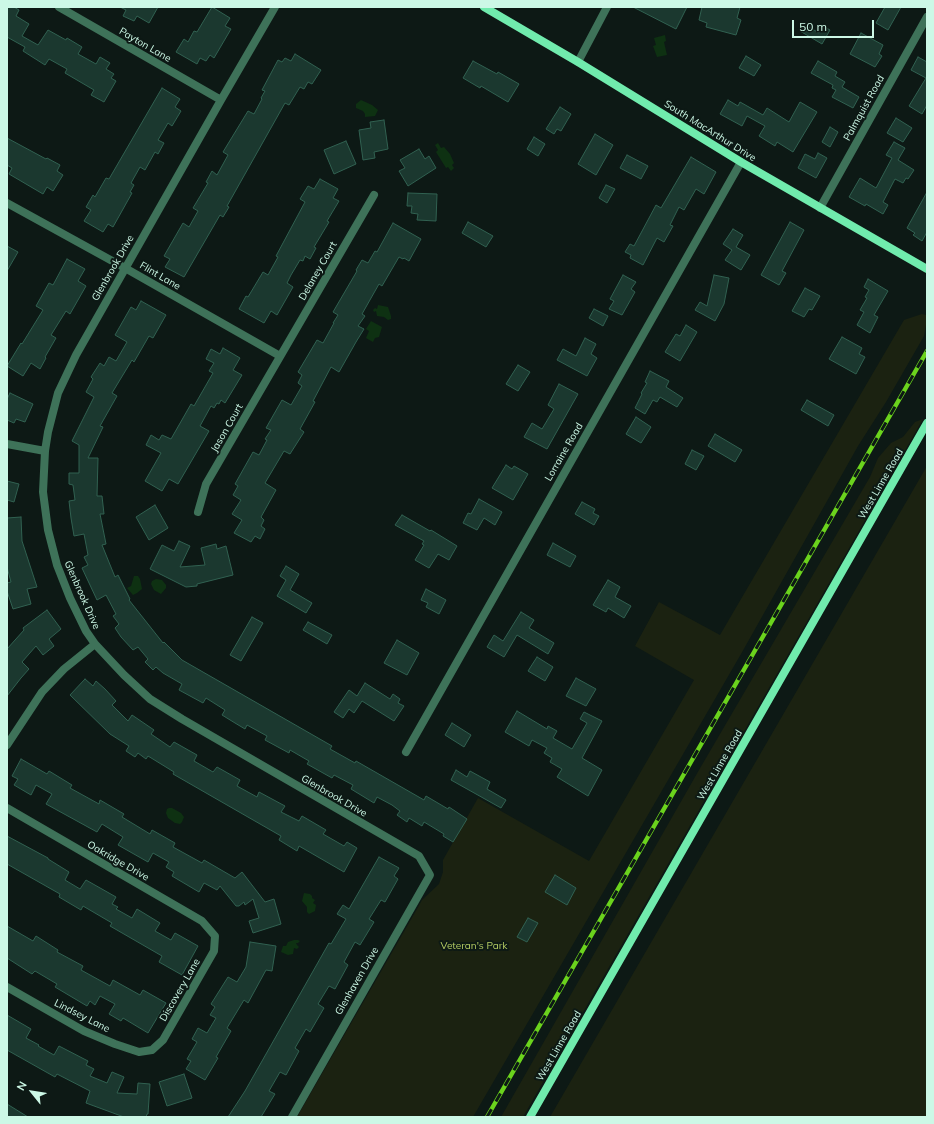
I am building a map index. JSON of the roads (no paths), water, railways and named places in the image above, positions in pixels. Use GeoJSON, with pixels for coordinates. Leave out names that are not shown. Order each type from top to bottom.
{"type":"FeatureCollection","features":[{"type":"Feature","properties":{"kind":"street","name":"Payton Lane"},"geometry":{"type":"LineString","coordinates":[[59,7],[221,100]]}},
{"type":"Feature","properties":{"kind":"street","name":"Glenbrook Drive"},"geometry":{"type":"LineString","coordinates":[[275,7],[76,355],[58,393],[48,432],[45,451],[43,492],[48,530],[57,565],[70,598],[86,631],[95,644],[124,675],[150,699],[418,856]]}},
{"type":"Feature","properties":{"kind":"street","name":"South MacArthur Drive"},"geometry":{"type":"LineString","coordinates":[[484,7],[578,62],[741,162],[927,269]]}},
{"type":"Feature","properties":{"kind":"street"},"geometry":{"type":"LineString","coordinates":[[578,62],[607,7]]}},
{"type":"Feature","properties":{"kind":"street","name":"Palmquist Road"},"geometry":{"type":"LineString","coordinates":[[820,208],[927,17]]}},
{"type":"Feature","properties":{"kind":"street","name":"Lorraine Road"},"geometry":{"type":"LineString","coordinates":[[406,752],[741,162]]}},
{"type":"Feature","properties":{"kind":"street","name":"Delaney Court"},"geometry":{"type":"LineString","coordinates":[[280,356],[374,195]]}},
{"type":"Feature","properties":{"kind":"street","name":"Flint Lane"},"geometry":{"type":"LineString","coordinates":[[7,203],[280,356]]}},
{"type":"Feature","properties":{"kind":"street","name":"Jason Court"},"geometry":{"type":"LineString","coordinates":[[198,512],[206,484],[280,356]]}},
{"type":"Feature","properties":{"kind":"street","name":"West Linne Road"},"geometry":{"type":"LineString","coordinates":[[530,1117],[927,423]]}},
{"type":"Feature","properties":{"kind":"street"},"geometry":{"type":"LineString","coordinates":[[7,444],[45,451]]}},
{"type":"Feature","properties":{"kind":"street"},"geometry":{"type":"LineString","coordinates":[[7,745],[42,692],[64,669],[95,644]]}},
{"type":"Feature","properties":{"kind":"street","name":"Oakridge Drive"},"geometry":{"type":"LineString","coordinates":[[7,808],[202,921],[215,936]]}},
{"type":"Feature","properties":{"kind":"street","name":"Glenhaven Drive"},"geometry":{"type":"LineString","coordinates":[[292,1117],[430,874],[418,856]]}},
{"type":"Feature","properties":{"kind":"street","name":"Discovery Lane"},"geometry":{"type":"LineString","coordinates":[[152,1050],[163,1040],[214,951],[215,936]]}},
{"type":"Feature","properties":{"kind":"street","name":"Lindsey Lane"},"geometry":{"type":"LineString","coordinates":[[7,987],[84,1031],[139,1052],[152,1050]]}},
{"type":"Feature","properties":{"kind":"railway"},"geometry":{"type":"LineString","coordinates":[[487,1117],[927,351]]}},
{"type":"Feature","properties":{"kind":"park label","name":"Veteran's Park"},"geometry":{"type":"Point","coordinates":[474,946]}}]}
